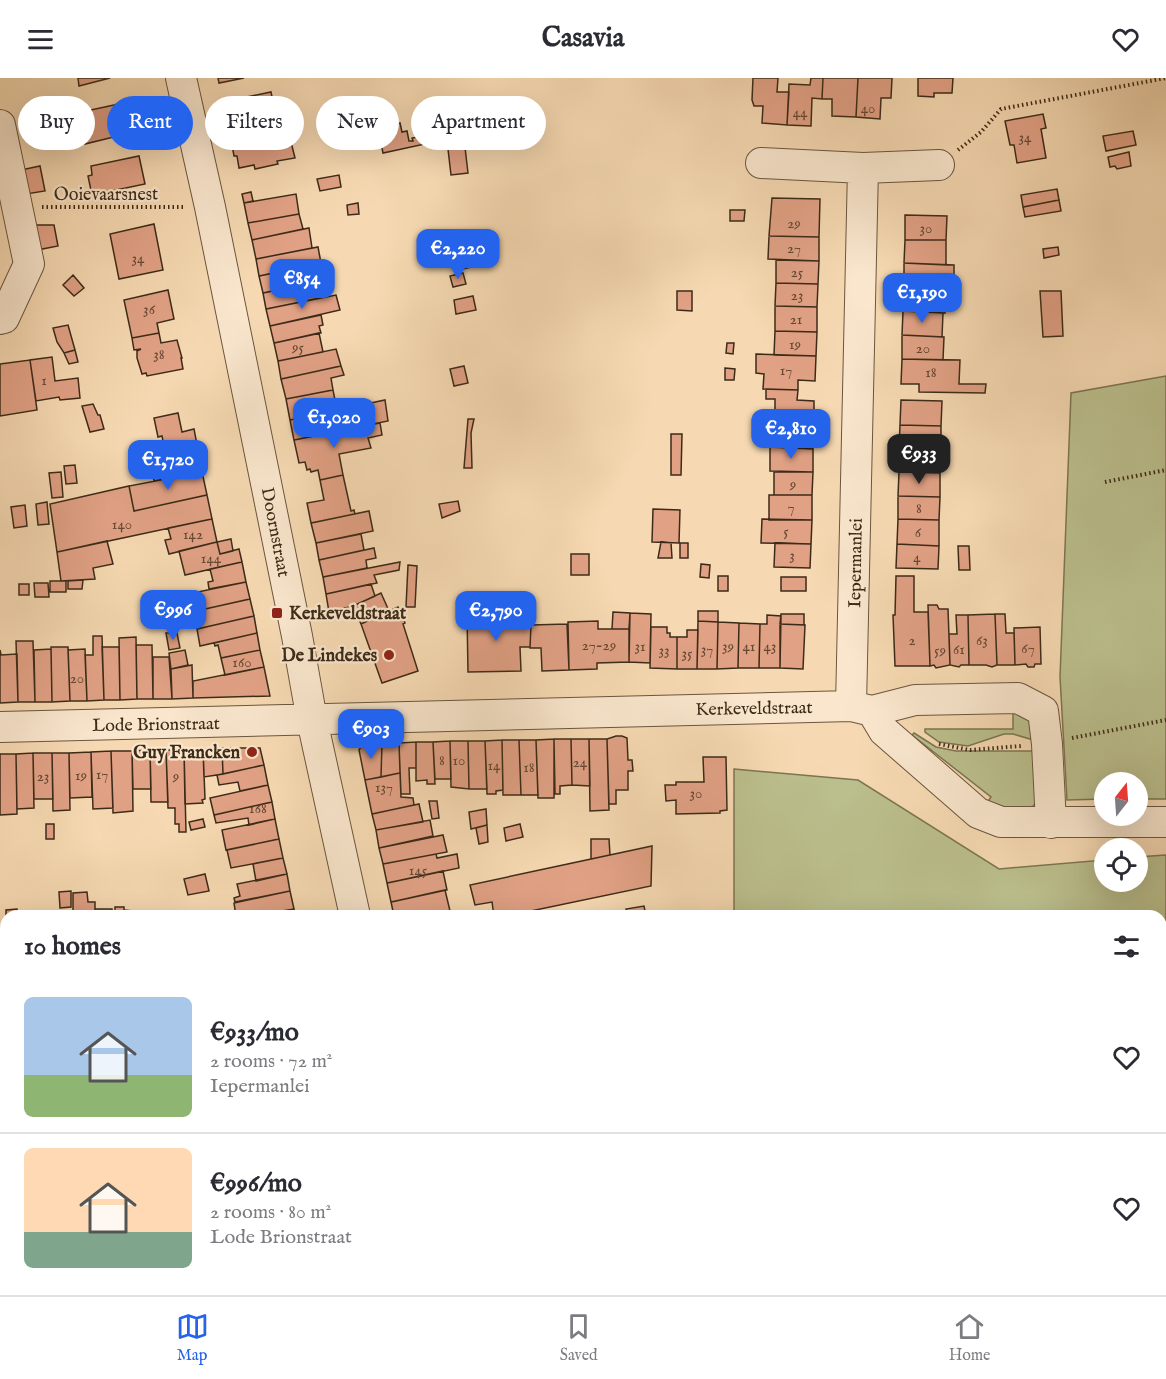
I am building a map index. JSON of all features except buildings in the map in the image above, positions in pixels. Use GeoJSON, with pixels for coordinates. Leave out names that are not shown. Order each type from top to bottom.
{"type":"FeatureCollection","features":[{"type":"Feature","properties":{"kind":"street","name":"Doornstraat"},"geometry":{"type":"LineString","coordinates":[[181,78],[215,230],[312,720],[354,910]]}},
{"type":"Feature","properties":{"kind":"street"},"geometry":{"type":"LineString","coordinates":[[0,125],[29,264],[4,318],[0,318]]}},
{"type":"Feature","properties":{"kind":"street"},"geometry":{"type":"LineString","coordinates":[[761,163],[863,168],[939,165]]}},
{"type":"Feature","properties":{"kind":"street","name":"Iepermanlei"},"geometry":{"type":"LineString","coordinates":[[861,708],[863,168]]}},
{"type":"Feature","properties":{"kind":"street","name":"Kerkeveldstraat"},"geometry":{"type":"LineString","coordinates":[[312,720],[435,715],[861,708],[915,700],[1018,698],[1043,711],[1051,823]]}},
{"type":"Feature","properties":{"kind":"street"},"geometry":{"type":"LineString","coordinates":[[861,708],[978,813],[1001,822],[1166,822]]}},
{"type":"Feature","properties":{"kind":"street","name":"Lode Brionstraat"},"geometry":{"type":"LineString","coordinates":[[0,727],[312,720]]}},
{"type":"Feature","properties":{"kind":"path"},"geometry":{"type":"LineString","coordinates":[[939,165],[981,132],[1001,109],[1166,78]]}},
{"type":"Feature","properties":{"kind":"path","name":"Ooievaarsnest"},"geometry":{"type":"LineString","coordinates":[[17,207],[194,207]]}},
{"type":"Feature","properties":{"kind":"path"},"geometry":{"type":"LineString","coordinates":[[1105,482],[1166,470]]}},
{"type":"Feature","properties":{"kind":"path"},"geometry":{"type":"LineString","coordinates":[[935,744],[970,750],[1047,744],[1166,720]]}},
{"type":"Feature","properties":{"kind":"green space"},"geometry":{"type":"Polygon","coordinates":[[[1166,376],[1166,799],[1148,799],[1148,772],[1094,772],[1094,799],[1067,800],[1060,677],[1071,393],[1166,376]]]}},
{"type":"Feature","properties":{"kind":"green space"},"geometry":{"type":"Polygon","coordinates":[[[1013,708],[1026,712],[1040,742],[1013,734],[1004,734],[968,746],[939,742],[925,732],[925,729],[1013,729],[1013,708]]]}},
{"type":"Feature","properties":{"kind":"green space"},"geometry":{"type":"Polygon","coordinates":[[[914,733],[936,747],[956,751],[1040,751],[1039,800],[1032,807],[1013,814],[987,803],[991,797],[912,735],[914,733]]]}},
{"type":"Feature","properties":{"kind":"green space"},"geometry":{"type":"Polygon","coordinates":[[[734,769],[858,780],[999,869],[1094,861],[1094,892],[1148,892],[1148,856],[1166,855],[1166,910],[734,910],[734,769]]]}},
{"type":"Feature","properties":{"kind":"place","name":"Kerkeveldstraat"},"geometry":{"type":"Point","coordinates":[277,613]}},
{"type":"Feature","properties":{"kind":"place","name":"De Lindekes"},"geometry":{"type":"Point","coordinates":[389,655]}},
{"type":"Feature","properties":{"kind":"place","name":"Guy Francken"},"geometry":{"type":"Point","coordinates":[252,752]}}]}
